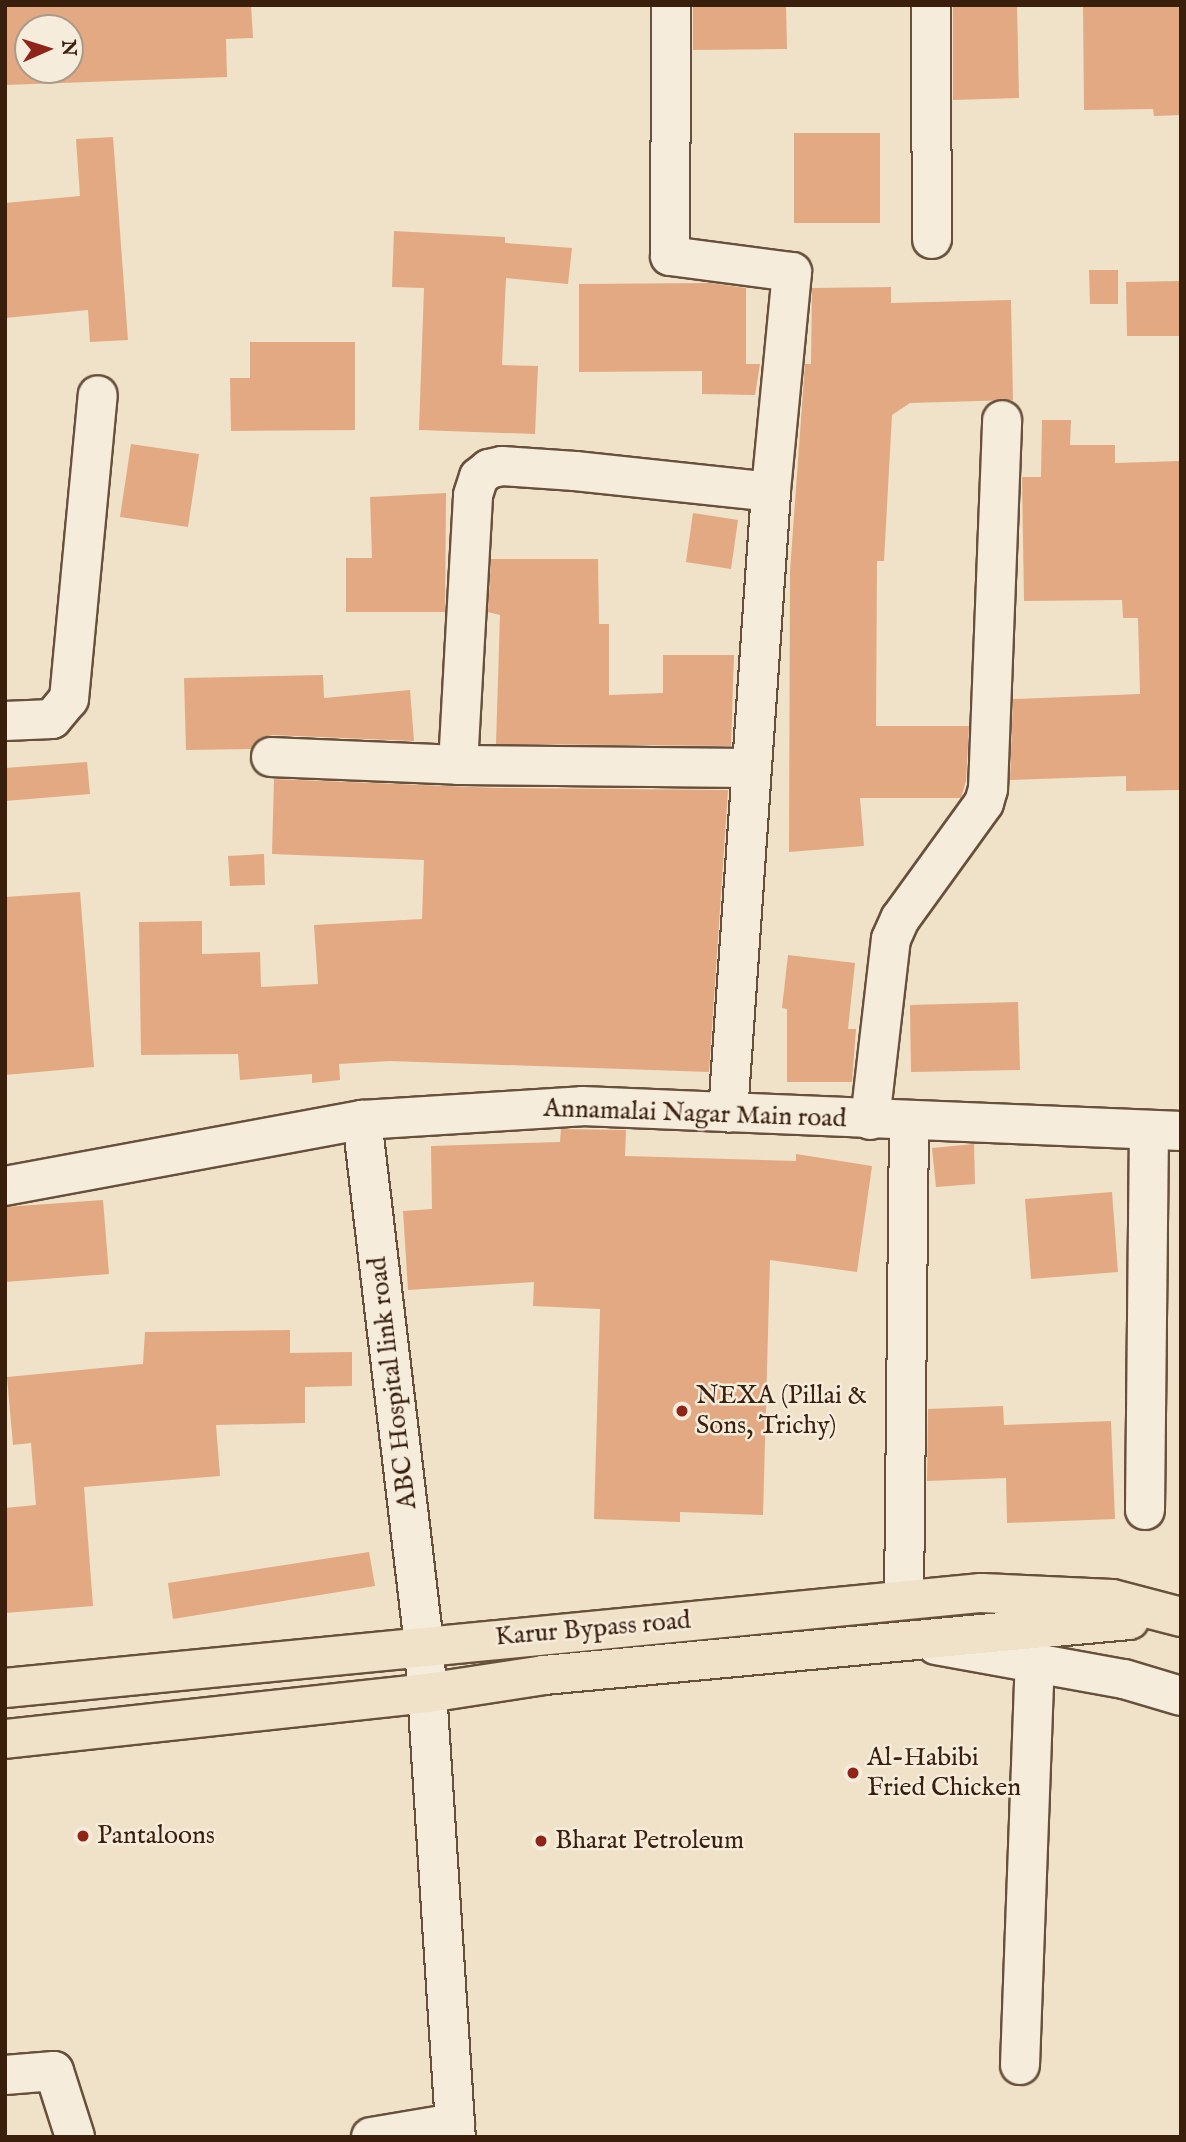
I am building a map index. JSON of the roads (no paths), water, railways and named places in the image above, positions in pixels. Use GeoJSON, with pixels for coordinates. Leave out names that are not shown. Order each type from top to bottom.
{"type":"FeatureCollection","features":[{"type":"Feature","properties":{"kind":"main road","name":"Karur Bypass road"},"geometry":{"type":"LineString","coordinates":[[5,1688],[424,1645],[981,1593],[1112,1599],[1180,1617]]}},
{"type":"Feature","properties":{"kind":"main road","name":"Karur Bypass road"},"geometry":{"type":"LineString","coordinates":[[5,1739],[427,1693],[544,1675],[1180,1617]]}},
{"type":"Feature","properties":{"kind":"street"},"geometry":{"type":"LineString","coordinates":[[671,5],[670,256],[792,272],[771,492],[728,1113]]}},
{"type":"Feature","properties":{"kind":"street"},"geometry":{"type":"LineString","coordinates":[[931,5],[932,239]]}},
{"type":"Feature","properties":{"kind":"street"},"geometry":{"type":"LineString","coordinates":[[5,721],[52,719],[69,699],[98,395]]}},
{"type":"Feature","properties":{"kind":"street"},"geometry":{"type":"LineString","coordinates":[[870,1120],[895,927],[984,803],[988,789],[1002,420]]}},
{"type":"Feature","properties":{"kind":"street"},"geometry":{"type":"LineString","coordinates":[[458,765],[473,495],[479,477],[502,466],[771,492]]}},
{"type":"Feature","properties":{"kind":"street"},"geometry":{"type":"LineString","coordinates":[[271,757],[458,765],[751,768]]}},
{"type":"Feature","properties":{"kind":"street","name":"Annamalai Nagar Main road"},"geometry":{"type":"LineString","coordinates":[[5,1186],[362,1120],[582,1106],[1165,1131]]}},
{"type":"Feature","properties":{"kind":"street","name":"ABC Hospital link road"},"geometry":{"type":"LineString","coordinates":[[362,1120],[424,1645],[455,2130]]}},
{"type":"Feature","properties":{"kind":"street"},"geometry":{"type":"LineString","coordinates":[[904,1600],[909,1122]]}},
{"type":"Feature","properties":{"kind":"street"},"geometry":{"type":"LineString","coordinates":[[1145,1510],[1165,1131]]}},
{"type":"Feature","properties":{"kind":"street"},"geometry":{"type":"LineString","coordinates":[[920,1642],[1124,1679],[1181,1696]]}},
{"type":"Feature","properties":{"kind":"street"},"geometry":{"type":"LineString","coordinates":[[1020,2064],[1035,1662]]}},
{"type":"Feature","properties":{"kind":"street"},"geometry":{"type":"LineString","coordinates":[[5,2075],[54,2071],[75,2137]]}},
{"type":"Feature","properties":{"kind":"street"},"geometry":{"type":"LineString","coordinates":[[371,2137],[455,2130]]}},
{"type":"Feature","properties":{"kind":"place","name":"NEXA (Pillai & Sons, Trichy)"},"geometry":{"type":"Point","coordinates":[682,1411]}},
{"type":"Feature","properties":{"kind":"place","name":"Al-Habibi Fried Chicken"},"geometry":{"type":"Point","coordinates":[853,1773]}},
{"type":"Feature","properties":{"kind":"place","name":"Pantaloons"},"geometry":{"type":"Point","coordinates":[83,1836]}},
{"type":"Feature","properties":{"kind":"place","name":"Bharat Petroleum"},"geometry":{"type":"Point","coordinates":[541,1841]}}]}
